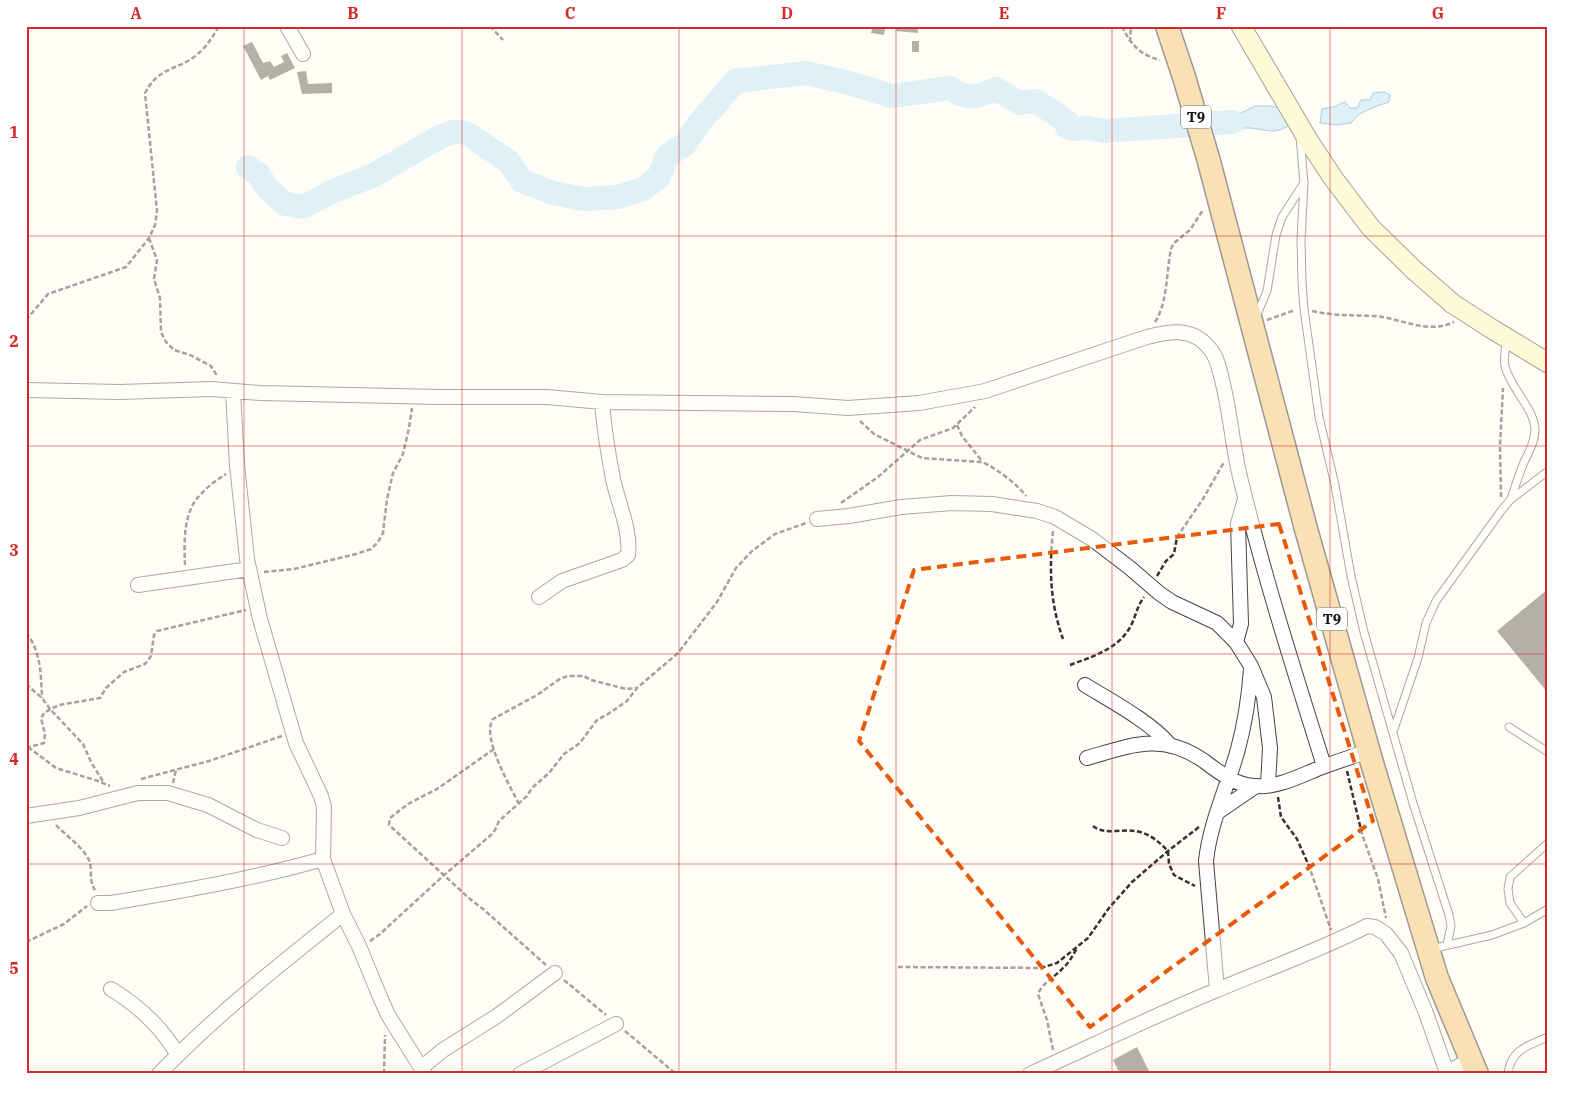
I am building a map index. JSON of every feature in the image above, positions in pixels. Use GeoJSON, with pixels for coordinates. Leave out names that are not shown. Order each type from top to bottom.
{"type":"FeatureCollection","features":[{"type":"Feature","properties":{"kind":"highway","name":"T9"},"geometry":{"type":"LineString","coordinates":[[1167,26],[1208,158],[1306,529],[1369,751],[1438,948],[1437,978],[1474,1066]]}},
{"type":"Feature","properties":{"kind":"main road"},"geometry":{"type":"LineString","coordinates":[[1241,26],[1333,178],[1372,228],[1414,270],[1453,304],[1548,363]]}},
{"type":"Feature","properties":{"kind":"street"},"geometry":{"type":"LineString","coordinates":[[287,26],[303,54]]}},
{"type":"Feature","properties":{"kind":"street"},"geometry":{"type":"LineString","coordinates":[[26,390],[120,392],[229,391],[413,396],[547,397],[602,402],[792,404],[848,408],[919,403],[985,391],[1100,351],[1148,337],[1170,332],[1188,333],[1211,349],[1218,364],[1228,405],[1245,499],[1278,619],[1324,766]]}},
{"type":"Feature","properties":{"kind":"street"},"geometry":{"type":"LineString","coordinates":[[229,391],[250,571],[257,608],[301,757],[321,796],[324,807],[323,860],[343,914],[359,946],[370,976],[388,1015],[418,1070],[443,1050],[497,1016],[555,973]]}},
{"type":"Feature","properties":{"kind":"street"},"geometry":{"type":"LineString","coordinates":[[539,597],[562,581],[622,560],[628,555],[627,534],[605,437],[602,402]]}},
{"type":"Feature","properties":{"kind":"street"},"geometry":{"type":"LineString","coordinates":[[1236,642],[1241,624],[1238,524],[1245,499]]}},
{"type":"Feature","properties":{"kind":"street"},"geometry":{"type":"LineString","coordinates":[[817,519],[849,516],[900,507],[952,503],[992,504],[1037,511],[1055,517],[1092,539],[1172,602],[1217,623],[1236,642],[1251,666],[1264,697],[1270,748],[1267,785]]}},
{"type":"Feature","properties":{"kind":"street"},"geometry":{"type":"LineString","coordinates":[[138,585],[250,571]]}},
{"type":"Feature","properties":{"kind":"street"},"geometry":{"type":"LineString","coordinates":[[1218,990],[1206,861],[1208,844],[1240,742],[1249,692],[1251,666]]}},
{"type":"Feature","properties":{"kind":"street"},"geometry":{"type":"LineString","coordinates":[[1085,685],[1143,723],[1169,744],[1202,760],[1228,778],[1244,784],[1267,785],[1293,779],[1369,751]]}},
{"type":"Feature","properties":{"kind":"street"},"geometry":{"type":"LineString","coordinates":[[1087,758],[1134,745],[1169,744]]}},
{"type":"Feature","properties":{"kind":"street"},"geometry":{"type":"LineString","coordinates":[[1218,812],[1267,785]]}},
{"type":"Feature","properties":{"kind":"street"},"geometry":{"type":"LineString","coordinates":[[26,816],[80,808],[126,796],[153,792],[168,793],[208,805],[258,830],[282,838]]}},
{"type":"Feature","properties":{"kind":"street"},"geometry":{"type":"LineString","coordinates":[[101,904],[218,885],[323,860]]}},
{"type":"Feature","properties":{"kind":"street"},"geometry":{"type":"LineString","coordinates":[[159,1074],[205,1028],[343,914]]}},
{"type":"Feature","properties":{"kind":"street"},"geometry":{"type":"LineString","coordinates":[[1030,1074],[1126,1029],[1335,942],[1367,926],[1375,927],[1386,934],[1401,953],[1426,1013],[1446,1073],[1474,1066]]}},
{"type":"Feature","properties":{"kind":"street"},"geometry":{"type":"LineString","coordinates":[[111,989],[128,1000],[157,1025],[178,1055]]}},
{"type":"Feature","properties":{"kind":"street"},"geometry":{"type":"LineString","coordinates":[[520,1074],[616,1024]]}},
{"type":"Feature","properties":{"kind":"lane"},"geometry":{"type":"LineString","coordinates":[[1300,126],[1304,183],[1301,240],[1304,309],[1319,417],[1335,485],[1351,576],[1364,632],[1413,803],[1449,914],[1451,926],[1438,948]]}},
{"type":"Feature","properties":{"kind":"lane"},"geometry":{"type":"LineString","coordinates":[[1253,326],[1267,291],[1276,235],[1282,217],[1304,183]]}},
{"type":"Feature","properties":{"kind":"lane"},"geometry":{"type":"LineString","coordinates":[[1507,339],[1504,358],[1506,368],[1530,413],[1535,430],[1530,450],[1510,500]]}},
{"type":"Feature","properties":{"kind":"lane"},"geometry":{"type":"LineString","coordinates":[[1393,732],[1418,658],[1426,623],[1436,601],[1510,500],[1548,471]]}},
{"type":"Feature","properties":{"kind":"lane"},"geometry":{"type":"LineString","coordinates":[[1509,727],[1548,752]]}},
{"type":"Feature","properties":{"kind":"lane"},"geometry":{"type":"LineString","coordinates":[[1524,923],[1510,903],[1508,889],[1510,877],[1548,843]]}},
{"type":"Feature","properties":{"kind":"lane"},"geometry":{"type":"LineString","coordinates":[[1438,948],[1492,935],[1524,923],[1548,909]]}},
{"type":"Feature","properties":{"kind":"lane"},"geometry":{"type":"LineString","coordinates":[[1508,1074],[1512,1057],[1530,1045],[1548,1037]]}},
{"type":"Feature","properties":{"kind":"path"},"geometry":{"type":"LineString","coordinates":[[26,320],[48,294],[126,267],[149,238],[155,225],[157,211],[145,93],[156,76],[194,57],[208,44],[219,26]]}},
{"type":"Feature","properties":{"kind":"path"},"geometry":{"type":"LineString","coordinates":[[490,26],[503,40]]}},
{"type":"Feature","properties":{"kind":"path"},"geometry":{"type":"LineString","coordinates":[[1122,26],[1130,43],[1144,54],[1182,71]]}},
{"type":"Feature","properties":{"kind":"path"},"geometry":{"type":"LineString","coordinates":[[1130,43],[1131,26]]}},
{"type":"Feature","properties":{"kind":"path"},"geometry":{"type":"LineString","coordinates":[[1148,337],[1160,313],[1164,298],[1168,264],[1174,243],[1190,230],[1216,189]]}},
{"type":"Feature","properties":{"kind":"path"},"geometry":{"type":"LineString","coordinates":[[149,238],[158,260],[154,279],[160,298],[161,332],[166,342],[174,350],[190,355],[211,366],[229,391]]}},
{"type":"Feature","properties":{"kind":"path"},"geometry":{"type":"LineString","coordinates":[[1253,326],[1291,310],[1304,309],[1340,316],[1388,318],[1411,325],[1433,327],[1447,326],[1468,314]]}},
{"type":"Feature","properties":{"kind":"path"},"geometry":{"type":"LineString","coordinates":[[1501,511],[1501,418],[1506,368]]}},
{"type":"Feature","properties":{"kind":"path"},"geometry":{"type":"LineString","coordinates":[[841,503],[878,477],[924,438],[946,431],[957,425],[978,404],[985,391]]}},
{"type":"Feature","properties":{"kind":"path"},"geometry":{"type":"LineString","coordinates":[[250,571],[294,569],[371,549],[378,542],[383,533],[387,499],[393,473],[403,454],[413,396]]}},
{"type":"Feature","properties":{"kind":"path"},"geometry":{"type":"LineString","coordinates":[[848,408],[874,434],[927,459],[976,460],[990,465],[1022,491],[1035,505],[1037,511]]}},
{"type":"Feature","properties":{"kind":"path"},"geometry":{"type":"LineString","coordinates":[[957,425],[962,436],[982,462]]}},
{"type":"Feature","properties":{"kind":"path"},"geometry":{"type":"LineString","coordinates":[[1070,665],[1097,655],[1116,643],[1129,629],[1138,606],[1166,561],[1174,554],[1177,537],[1202,499],[1234,443]]}},
{"type":"Feature","properties":{"kind":"path"},"geometry":{"type":"LineString","coordinates":[[185,579],[185,536],[192,507],[200,495],[237,465]]}},
{"type":"Feature","properties":{"kind":"path"},"geometry":{"type":"LineString","coordinates":[[1055,517],[1051,588],[1056,615],[1064,639]]}},
{"type":"Feature","properties":{"kind":"path"},"geometry":{"type":"LineString","coordinates":[[359,946],[380,934],[491,835],[498,821],[507,812],[520,804],[537,782],[564,754],[580,743],[597,720],[619,707],[637,688],[678,653],[717,602],[736,568],[752,551],[775,534],[817,519]]}},
{"type":"Feature","properties":{"kind":"path"},"geometry":{"type":"LineString","coordinates":[[27,748],[44,743],[45,734],[41,718],[45,712],[59,705],[100,698],[106,688],[124,672],[142,666],[149,660],[154,635],[157,631],[257,608]]}},
{"type":"Feature","properties":{"kind":"path"},"geometry":{"type":"LineString","coordinates":[[26,633],[33,642],[37,653],[42,698]]}},
{"type":"Feature","properties":{"kind":"path"},"geometry":{"type":"LineString","coordinates":[[520,804],[494,749],[489,732],[489,724],[493,719],[537,695],[560,678],[569,676],[584,676],[591,680],[626,689],[637,688]]}},
{"type":"Feature","properties":{"kind":"path"},"geometry":{"type":"LineString","coordinates":[[26,684],[42,698],[83,744],[104,783]]}},
{"type":"Feature","properties":{"kind":"path"},"geometry":{"type":"LineString","coordinates":[[138,780],[209,761],[293,732]]}},
{"type":"Feature","properties":{"kind":"path"},"geometry":{"type":"LineString","coordinates":[[27,748],[56,768],[104,783],[126,796]]}},
{"type":"Feature","properties":{"kind":"path"},"geometry":{"type":"LineString","coordinates":[[443,876],[389,825],[390,818],[408,804],[436,789],[494,749]]}},
{"type":"Feature","properties":{"kind":"path"},"geometry":{"type":"LineString","coordinates":[[1345,759],[1362,834],[1383,899],[1386,934]]}},
{"type":"Feature","properties":{"kind":"path"},"geometry":{"type":"LineString","coordinates":[[108,786],[115,784]]}},
{"type":"Feature","properties":{"kind":"path"},"geometry":{"type":"LineString","coordinates":[[1267,785],[1281,817],[1296,839],[1310,866],[1335,942]]}},
{"type":"Feature","properties":{"kind":"path"},"geometry":{"type":"LineString","coordinates":[[26,942],[64,924],[88,905],[101,904],[101,897],[93,886],[90,862],[77,845],[56,824],[51,812]]}},
{"type":"Feature","properties":{"kind":"path"},"geometry":{"type":"LineString","coordinates":[[898,967],[1041,968],[1057,963],[1088,938],[1118,896],[1132,882],[1218,812]]}},
{"type":"Feature","properties":{"kind":"path"},"geometry":{"type":"LineString","coordinates":[[1093,826],[1099,831],[1135,831],[1151,836],[1168,851],[1169,864],[1174,875],[1210,895]]}},
{"type":"Feature","properties":{"kind":"path"},"geometry":{"type":"LineString","coordinates":[[1052,1064],[1053,1047],[1050,1028],[1038,994],[1040,988],[1065,967],[1079,946]]}},
{"type":"Feature","properties":{"kind":"path"},"geometry":{"type":"LineString","coordinates":[[384,1074],[384,1043],[388,1015]]}},
{"type":"Feature","properties":{"kind":"highlighted area"},"geometry":{"type":"Polygon","coordinates":[[[1279,524],[1373,821],[1090,1027],[859,741],[914,570],[1279,524]]]}},
{"type":"Feature","properties":{"kind":"water"},"geometry":{"type":"Polygon","coordinates":[[[1384,92],[1390,95],[1389,102],[1359,114],[1351,123],[1336,125],[1320,123],[1322,109],[1345,102],[1350,108],[1357,108],[1361,100],[1370,100],[1373,93],[1384,92]]]}},
{"type":"Feature","properties":{"kind":"water"},"geometry":{"type":"Polygon","coordinates":[[[1255,106],[1274,106],[1284,113],[1290,125],[1275,131],[1231,128],[1235,116],[1255,106]]]}},
{"type":"Feature","properties":{"kind":"building"},"geometry":{"type":"Polygon","coordinates":[[[873,26],[889,26],[889,29],[885,28],[884,35],[871,33],[873,26]]]}},
{"type":"Feature","properties":{"kind":"building"},"geometry":{"type":"Polygon","coordinates":[[[897,26],[918,26],[918,33],[896,31],[897,26]]]}},
{"type":"Feature","properties":{"kind":"building"},"geometry":{"type":"Polygon","coordinates":[[[912,41],[919,41],[919,52],[912,52],[912,41]]]}},
{"type":"Feature","properties":{"kind":"building"},"geometry":{"type":"Polygon","coordinates":[[[252,42],[263,63],[270,61],[274,67],[284,62],[281,56],[287,53],[295,68],[270,80],[268,76],[261,80],[243,46],[252,42]]]}},
{"type":"Feature","properties":{"kind":"building"},"geometry":{"type":"Polygon","coordinates":[[[306,71],[308,84],[332,83],[332,93],[302,94],[297,72],[306,71]]]}},
{"type":"Feature","properties":{"kind":"building"},"geometry":{"type":"Polygon","coordinates":[[[1548,589],[1548,693],[1497,631],[1548,589]]]}},
{"type":"Feature","properties":{"kind":"building"},"geometry":{"type":"Polygon","coordinates":[[[1137,1047],[1150,1073],[1120,1074],[1113,1060],[1137,1047]]]}},
{"type":"Feature","properties":{"kind":"waterway"},"geometry":{"type":"LineString","coordinates":[[248,167],[258,174],[268,189],[285,204],[303,207],[331,192],[372,176],[440,137],[453,132],[461,132],[468,134],[508,161],[522,181],[553,193],[583,199],[618,197],[643,189],[659,177],[667,156],[685,144],[699,123],[735,81],[806,73],[892,96],[950,88],[962,95],[973,96],[996,89],[1020,103],[1036,101],[1066,121],[1067,127],[1073,129],[1088,128],[1104,131],[1233,122]]}}]}
